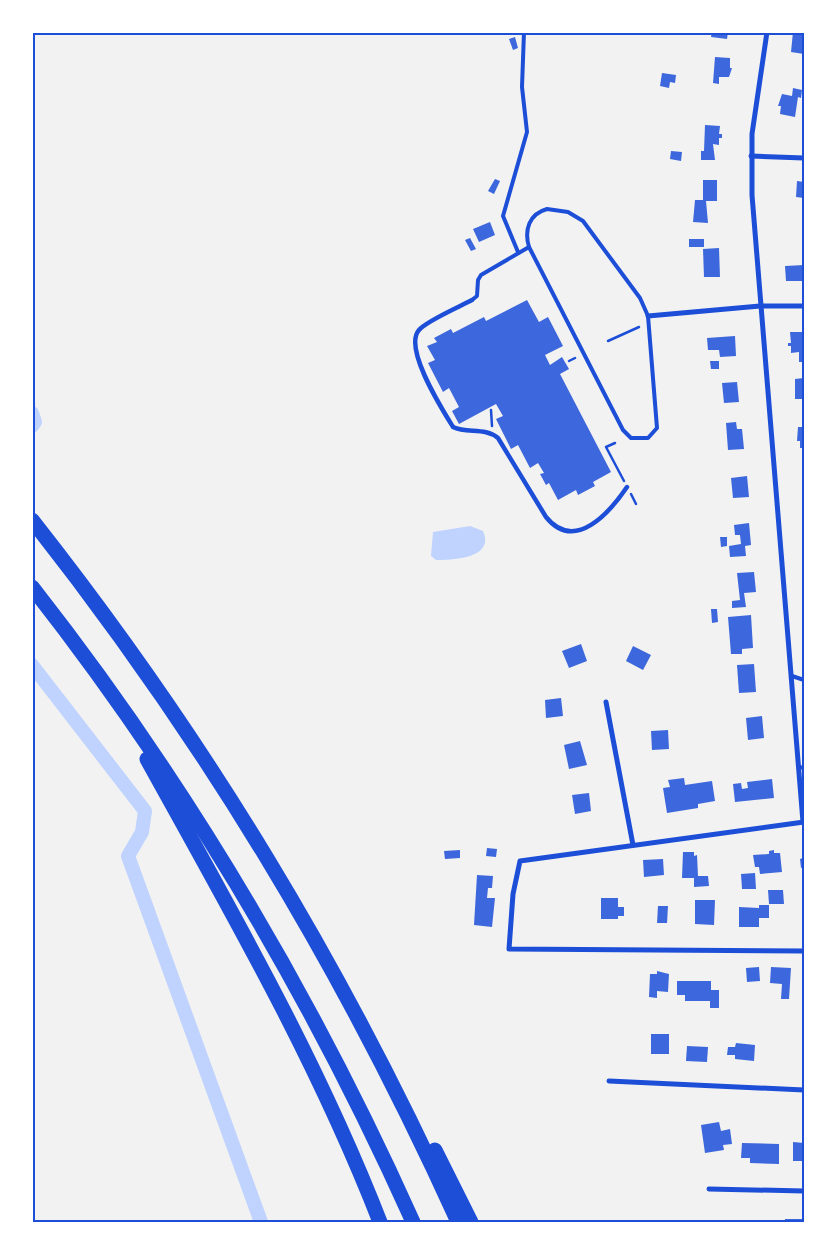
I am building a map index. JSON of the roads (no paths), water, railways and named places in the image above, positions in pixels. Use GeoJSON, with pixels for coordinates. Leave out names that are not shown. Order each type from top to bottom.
{"type":"FeatureCollection","features":[{"type":"Feature","properties":{"kind":"highway"},"geometry":{"type":"LineString","coordinates":[[32,520],[91,596],[177,716],[258,840],[406,1093],[471,1222]]}},
{"type":"Feature","properties":{"kind":"highway"},"geometry":{"type":"LineString","coordinates":[[32,587],[102,680],[186,802],[286,969],[355,1099],[413,1222]]}},
{"type":"Feature","properties":{"kind":"highway"},"geometry":{"type":"LineString","coordinates":[[102,680],[286,1011],[329,1100],[380,1222]]}},
{"type":"Feature","properties":{"kind":"highway"},"geometry":{"type":"LineString","coordinates":[[331,967],[400,1098],[458,1222]]}},
{"type":"Feature","properties":{"kind":"street"},"geometry":{"type":"LineString","coordinates":[[767,32],[754,108],[751,156],[752,195],[792,676],[802,768],[804,822],[520,861],[513,894],[509,949],[804,951]]}},
{"type":"Feature","properties":{"kind":"street"},"geometry":{"type":"LineString","coordinates":[[751,156],[804,158]]}},
{"type":"Feature","properties":{"kind":"street"},"geometry":{"type":"LineString","coordinates":[[472,300],[422,327],[415,336],[414,342],[417,358],[453,427],[462,430],[490,433],[502,443],[546,516],[557,527],[572,531],[586,529],[614,505],[627,487]]}},
{"type":"Feature","properties":{"kind":"street"},"geometry":{"type":"LineString","coordinates":[[648,316],[760,306],[804,306]]}},
{"type":"Feature","properties":{"kind":"street"},"geometry":{"type":"LineString","coordinates":[[606,702],[633,845]]}},
{"type":"Feature","properties":{"kind":"street"},"geometry":{"type":"LineString","coordinates":[[609,1081],[804,1090]]}},
{"type":"Feature","properties":{"kind":"street"},"geometry":{"type":"LineString","coordinates":[[709,1189],[804,1191]]}},
{"type":"Feature","properties":{"kind":"lane"},"geometry":{"type":"LineString","coordinates":[[518,252],[503,216],[527,132],[522,87],[524,32]]}},
{"type":"Feature","properties":{"kind":"lane"},"geometry":{"type":"LineString","coordinates":[[558,209],[576,216],[584,222],[640,298],[648,316],[657,428],[652,436],[642,440],[631,438],[623,430],[529,247],[527,228],[532,218],[542,210],[558,209]]}},
{"type":"Feature","properties":{"kind":"lane"},"geometry":{"type":"LineString","coordinates":[[472,300],[477,296],[478,280],[481,275],[529,247]]}},
{"type":"Feature","properties":{"kind":"lane"},"geometry":{"type":"LineString","coordinates":[[792,676],[804,680]]}},
{"type":"Feature","properties":{"kind":"water"},"geometry":{"type":"Polygon","coordinates":[[[470,526],[483,531],[485,540],[483,547],[478,552],[471,556],[453,559],[436,560],[431,556],[433,532],[470,526]]]}},
{"type":"Feature","properties":{"kind":"waterway"},"geometry":{"type":"LineString","coordinates":[[32,413],[35,422],[32,426]]}},
{"type":"Feature","properties":{"kind":"waterway"},"geometry":{"type":"LineString","coordinates":[[32,665],[145,811],[142,832],[128,856],[261,1222]]}}]}
